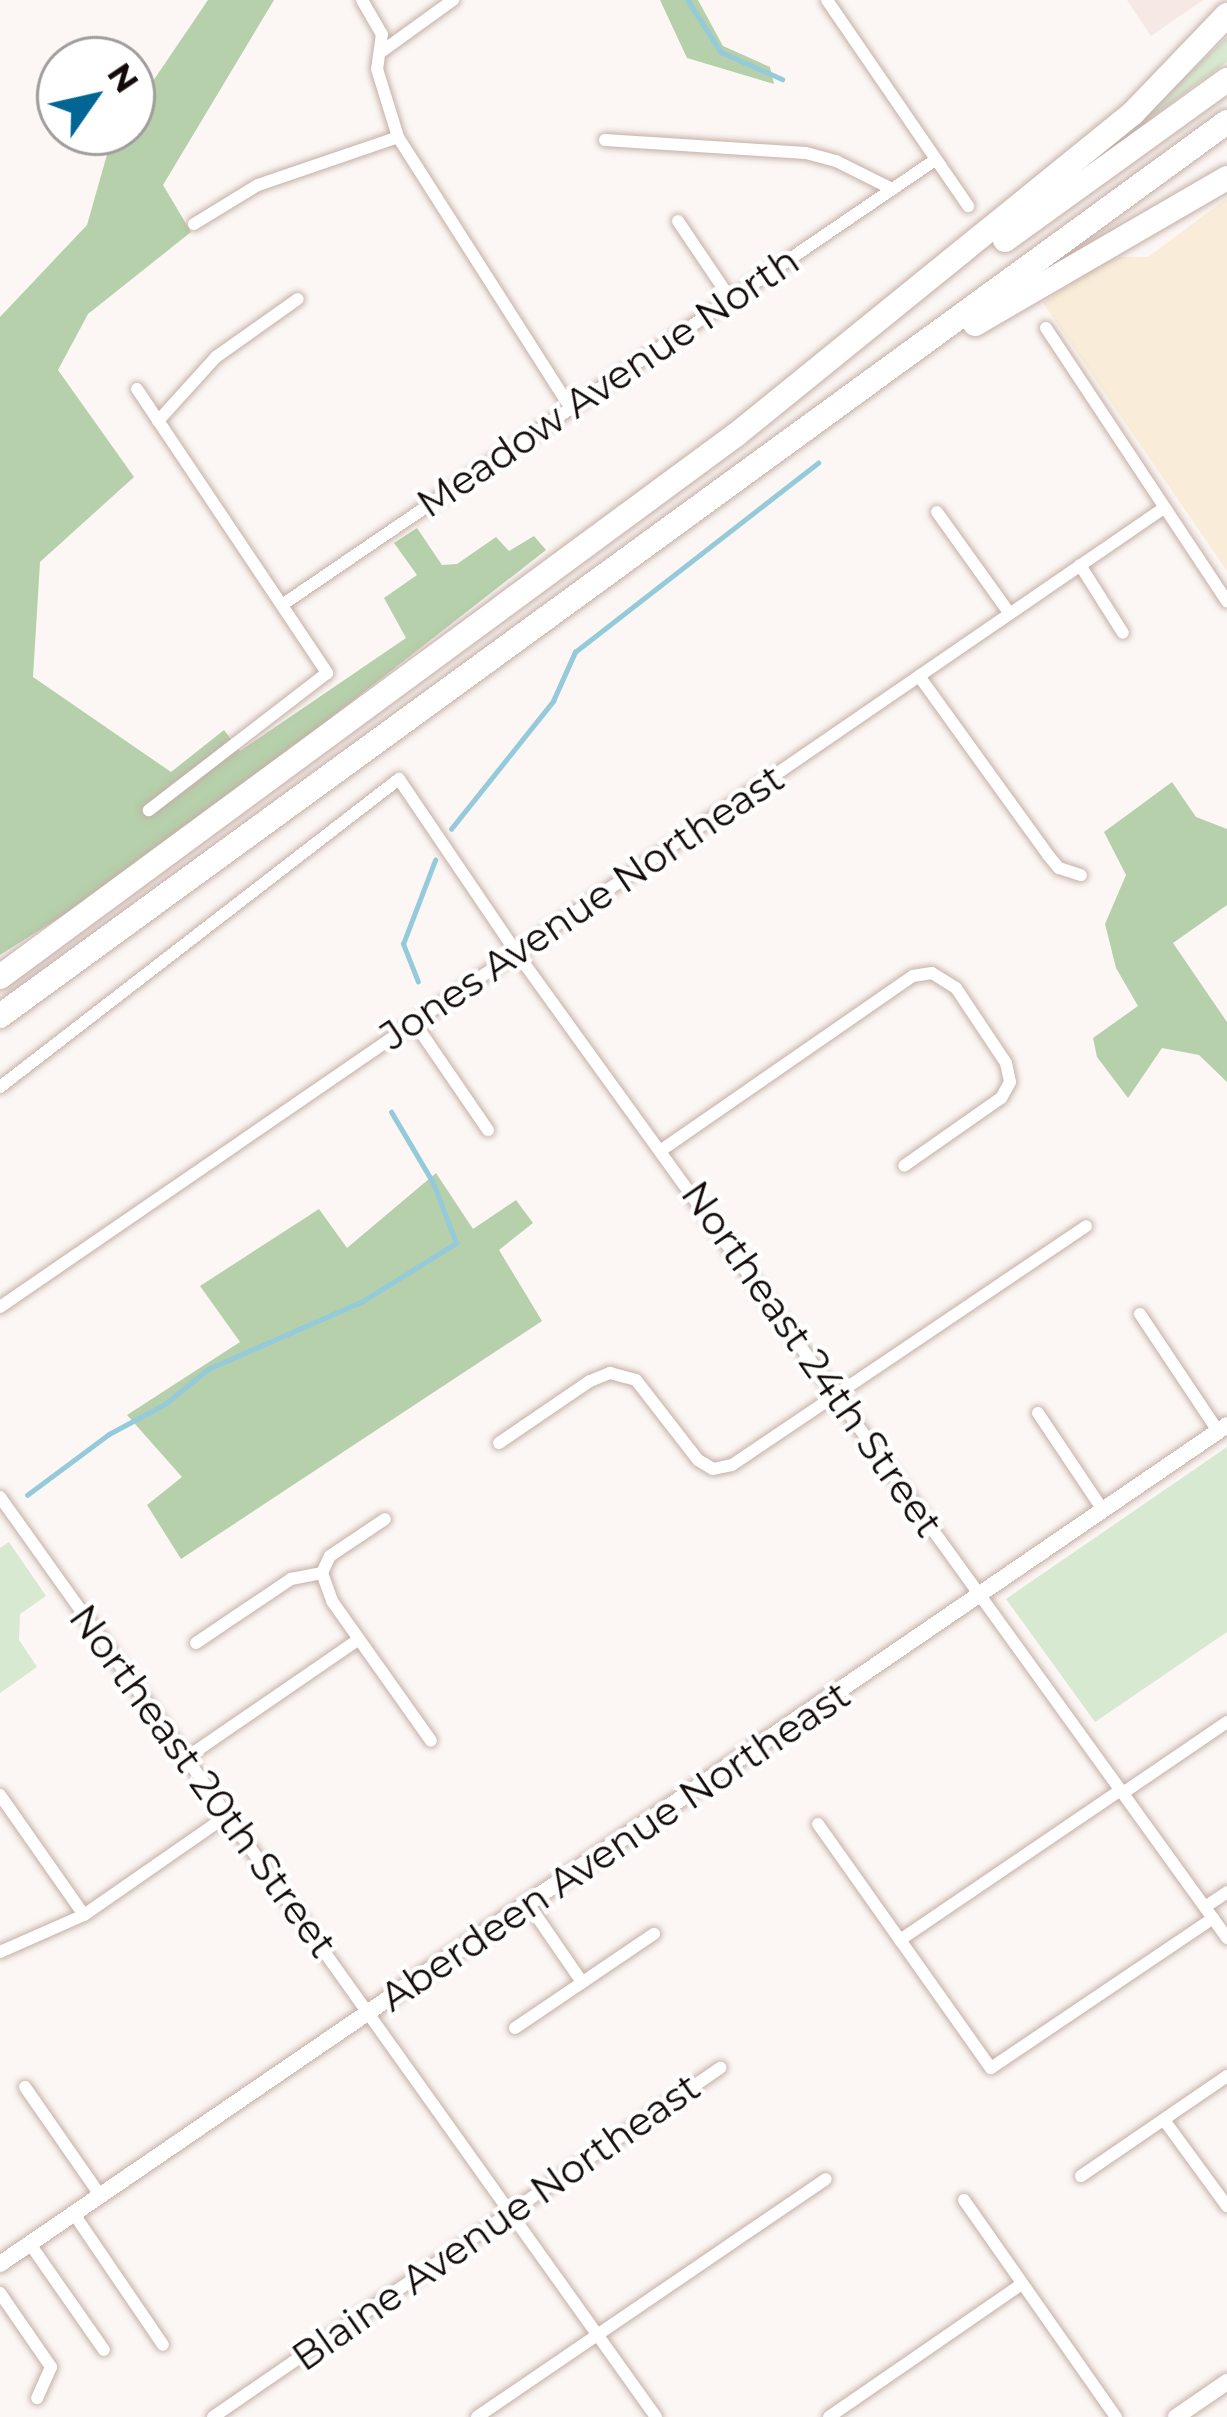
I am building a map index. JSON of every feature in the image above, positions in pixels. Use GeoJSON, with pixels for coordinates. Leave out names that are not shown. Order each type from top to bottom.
{"type":"FeatureCollection","features":[{"type":"Feature","properties":{"kind":"highway"},"geometry":{"type":"LineString","coordinates":[[737,434],[1138,108],[1227,15]]}},
{"type":"Feature","properties":{"kind":"highway"},"geometry":{"type":"LineString","coordinates":[[0,977],[1227,80]]}},
{"type":"Feature","properties":{"kind":"highway"},"geometry":{"type":"LineString","coordinates":[[0,1016],[681,515],[1227,122]]}},
{"type":"Feature","properties":{"kind":"highway"},"geometry":{"type":"LineString","coordinates":[[681,515],[1052,276],[1227,178]]}},
{"type":"Feature","properties":{"kind":"street"},"geometry":{"type":"LineString","coordinates":[[362,0],[382,34],[377,69],[398,137],[570,407]]}},
{"type":"Feature","properties":{"kind":"street"},"geometry":{"type":"LineString","coordinates":[[379,54],[453,0]]}},
{"type":"Feature","properties":{"kind":"street"},"geometry":{"type":"LineString","coordinates":[[827,0],[968,206]]}},
{"type":"Feature","properties":{"kind":"street"},"geometry":{"type":"LineString","coordinates":[[194,224],[258,185],[398,137]]}},
{"type":"Feature","properties":{"kind":"street"},"geometry":{"type":"LineString","coordinates":[[605,140],[806,154],[836,160],[892,189]]}},
{"type":"Feature","properties":{"kind":"street","name":"Meadow Avenue North"},"geometry":{"type":"LineString","coordinates":[[282,605],[934,160]]}},
{"type":"Feature","properties":{"kind":"street"},"geometry":{"type":"LineString","coordinates":[[678,221],[730,298]]}},
{"type":"Feature","properties":{"kind":"street"},"geometry":{"type":"LineString","coordinates":[[158,421],[216,357],[298,298]]}},
{"type":"Feature","properties":{"kind":"street"},"geometry":{"type":"LineString","coordinates":[[1046,328],[1227,602]]}},
{"type":"Feature","properties":{"kind":"street"},"geometry":{"type":"LineString","coordinates":[[137,389],[327,673],[149,810]]}},
{"type":"Feature","properties":{"kind":"street","name":"Jones Avenue Northeast"},"geometry":{"type":"LineString","coordinates":[[0,1307],[1164,508]]}},
{"type":"Feature","properties":{"kind":"street"},"geometry":{"type":"LineString","coordinates":[[937,512],[1010,614]]}},
{"type":"Feature","properties":{"kind":"street"},"geometry":{"type":"LineString","coordinates":[[1080,566],[1124,633]]}},
{"type":"Feature","properties":{"kind":"street"},"geometry":{"type":"LineString","coordinates":[[919,676],[1048,855],[1059,868],[1081,875]]}},
{"type":"Feature","properties":{"kind":"street","name":"Northeast 24th Street"},"geometry":{"type":"LineString","coordinates":[[0,1087],[399,779],[516,952],[663,1149],[1227,1938]]}},
{"type":"Feature","properties":{"kind":"street"},"geometry":{"type":"LineString","coordinates":[[663,1149],[913,976],[932,974],[956,988],[1006,1064],[1010,1082],[1001,1099],[904,1166]]}},
{"type":"Feature","properties":{"kind":"street"},"geometry":{"type":"LineString","coordinates":[[414,1022],[488,1130]]}},
{"type":"Feature","properties":{"kind":"street"},"geometry":{"type":"LineString","coordinates":[[499,1443],[590,1381],[623,1375],[646,1390],[691,1454],[713,1469],[742,1460],[1086,1226]]}},
{"type":"Feature","properties":{"kind":"street"},"geometry":{"type":"LineString","coordinates":[[1140,1314],[1222,1428]]}},
{"type":"Feature","properties":{"kind":"street"},"geometry":{"type":"LineString","coordinates":[[1037,1414],[1103,1510]]}},
{"type":"Feature","properties":{"kind":"street","name":"Aberdeen Avenue Northeast"},"geometry":{"type":"LineString","coordinates":[[0,2264],[1222,1428]]}},
{"type":"Feature","properties":{"kind":"street","name":"Northeast 20th Street"},"geometry":{"type":"LineString","coordinates":[[0,1497],[656,2417]]}},
{"type":"Feature","properties":{"kind":"street"},"geometry":{"type":"LineString","coordinates":[[385,1519],[330,1556],[322,1573],[326,1592],[431,1741]]}},
{"type":"Feature","properties":{"kind":"street"},"geometry":{"type":"LineString","coordinates":[[196,1643],[291,1579],[322,1573]]}},
{"type":"Feature","properties":{"kind":"street"},"geometry":{"type":"LineString","coordinates":[[186,1758],[358,1640]]}},
{"type":"Feature","properties":{"kind":"street"},"geometry":{"type":"LineString","coordinates":[[900,1940],[1227,1722]]}},
{"type":"Feature","properties":{"kind":"street"},"geometry":{"type":"LineString","coordinates":[[0,1796],[84,1915]]}},
{"type":"Feature","properties":{"kind":"street"},"geometry":{"type":"LineString","coordinates":[[0,1952],[84,1915],[228,1815]]}},
{"type":"Feature","properties":{"kind":"street"},"geometry":{"type":"LineString","coordinates":[[818,1824],[991,2068],[1209,1913],[1227,1892]]}},
{"type":"Feature","properties":{"kind":"street"},"geometry":{"type":"LineString","coordinates":[[529,1905],[582,1982]]}},
{"type":"Feature","properties":{"kind":"street"},"geometry":{"type":"LineString","coordinates":[[515,2028],[654,1934]]}},
{"type":"Feature","properties":{"kind":"street","name":"Blaine Avenue Northeast"},"geometry":{"type":"LineString","coordinates":[[213,2417],[720,2068]]}},
{"type":"Feature","properties":{"kind":"street"},"geometry":{"type":"LineString","coordinates":[[1081,2176],[1227,2076]]}},
{"type":"Feature","properties":{"kind":"street"},"geometry":{"type":"LineString","coordinates":[[25,2087],[100,2195]]}},
{"type":"Feature","properties":{"kind":"street"},"geometry":{"type":"LineString","coordinates":[[1164,2120],[1227,2206]]}},
{"type":"Feature","properties":{"kind":"street"},"geometry":{"type":"LineString","coordinates":[[477,2417],[826,2179]]}},
{"type":"Feature","properties":{"kind":"street"},"geometry":{"type":"LineString","coordinates":[[964,2200],[1116,2417]]}},
{"type":"Feature","properties":{"kind":"street"},"geometry":{"type":"LineString","coordinates":[[74,2214],[163,2344]]}},
{"type":"Feature","properties":{"kind":"street"},"geometry":{"type":"LineString","coordinates":[[30,2244],[104,2350]]}},
{"type":"Feature","properties":{"kind":"street"},"geometry":{"type":"LineString","coordinates":[[829,2417],[1022,2284]]}},
{"type":"Feature","properties":{"kind":"street"},"geometry":{"type":"LineString","coordinates":[[0,2293],[51,2367],[37,2398]]}},
{"type":"Feature","properties":{"kind":"street"},"geometry":{"type":"LineString","coordinates":[[1176,2417],[1225,2389]]}},
{"type":"Feature","properties":{"kind":"shaded area"},"geometry":{"type":"Polygon","coordinates":[[[1127,0],[1203,0],[1151,36],[1127,0]]]}},
{"type":"Feature","properties":{"kind":"shaded area"},"geometry":{"type":"Polygon","coordinates":[[[1227,198],[1227,571],[1043,303],[1111,257],[1148,257],[1227,198]]]}},
{"type":"Feature","properties":{"kind":"green space"},"geometry":{"type":"Polygon","coordinates":[[[208,0],[274,0],[163,185],[191,232],[88,314],[58,370],[134,477],[40,562],[33,677],[171,772],[224,730],[240,751],[406,638],[384,598],[417,575],[394,543],[417,528],[442,565],[457,564],[496,537],[509,551],[534,536],[546,550],[137,869],[0,955],[0,317],[87,225],[107,156],[156,156],[156,77],[208,0]]]}},
{"type":"Feature","properties":{"kind":"green space"},"geometry":{"type":"Polygon","coordinates":[[[660,0],[698,0],[723,46],[770,67],[774,84],[687,58],[660,0]]]}},
{"type":"Feature","properties":{"kind":"green space"},"geometry":{"type":"Polygon","coordinates":[[[1227,37],[1227,62],[1131,132],[1140,119],[1227,37]]]}},
{"type":"Feature","properties":{"kind":"green space"},"geometry":{"type":"Polygon","coordinates":[[[1172,782],[1196,817],[1227,829],[1227,905],[1173,943],[1227,1022],[1227,1082],[1199,1055],[1162,1048],[1128,1098],[1097,1057],[1093,1038],[1138,1006],[1116,968],[1105,924],[1126,875],[1104,832],[1172,782]]]}},
{"type":"Feature","properties":{"kind":"green space"},"geometry":{"type":"Polygon","coordinates":[[[436,1173],[473,1229],[516,1200],[533,1223],[499,1250],[542,1321],[181,1559],[147,1505],[182,1477],[127,1415],[240,1342],[200,1286],[319,1209],[347,1248],[436,1173]]]}},
{"type":"Feature","properties":{"kind":"green space"},"geometry":{"type":"Polygon","coordinates":[[[1227,1447],[1227,1632],[1095,1722],[1006,1599],[1227,1447]]]}},
{"type":"Feature","properties":{"kind":"green space"},"geometry":{"type":"Polygon","coordinates":[[[9,1542],[46,1596],[20,1614],[19,1640],[37,1667],[0,1693],[0,1548],[9,1542]]]}},
{"type":"Feature","properties":{"kind":"waterway"},"geometry":{"type":"LineString","coordinates":[[688,0],[721,52],[782,79]]}},
{"type":"Feature","properties":{"kind":"waterway"},"geometry":{"type":"LineString","coordinates":[[451,829],[553,701],[575,652],[818,463]]}},
{"type":"Feature","properties":{"kind":"waterway"},"geometry":{"type":"LineString","coordinates":[[418,982],[403,944],[435,860]]}},
{"type":"Feature","properties":{"kind":"waterway"},"geometry":{"type":"LineString","coordinates":[[27,1495],[109,1434],[165,1404],[208,1369],[363,1301],[456,1243],[433,1183],[391,1112]]}}]}
